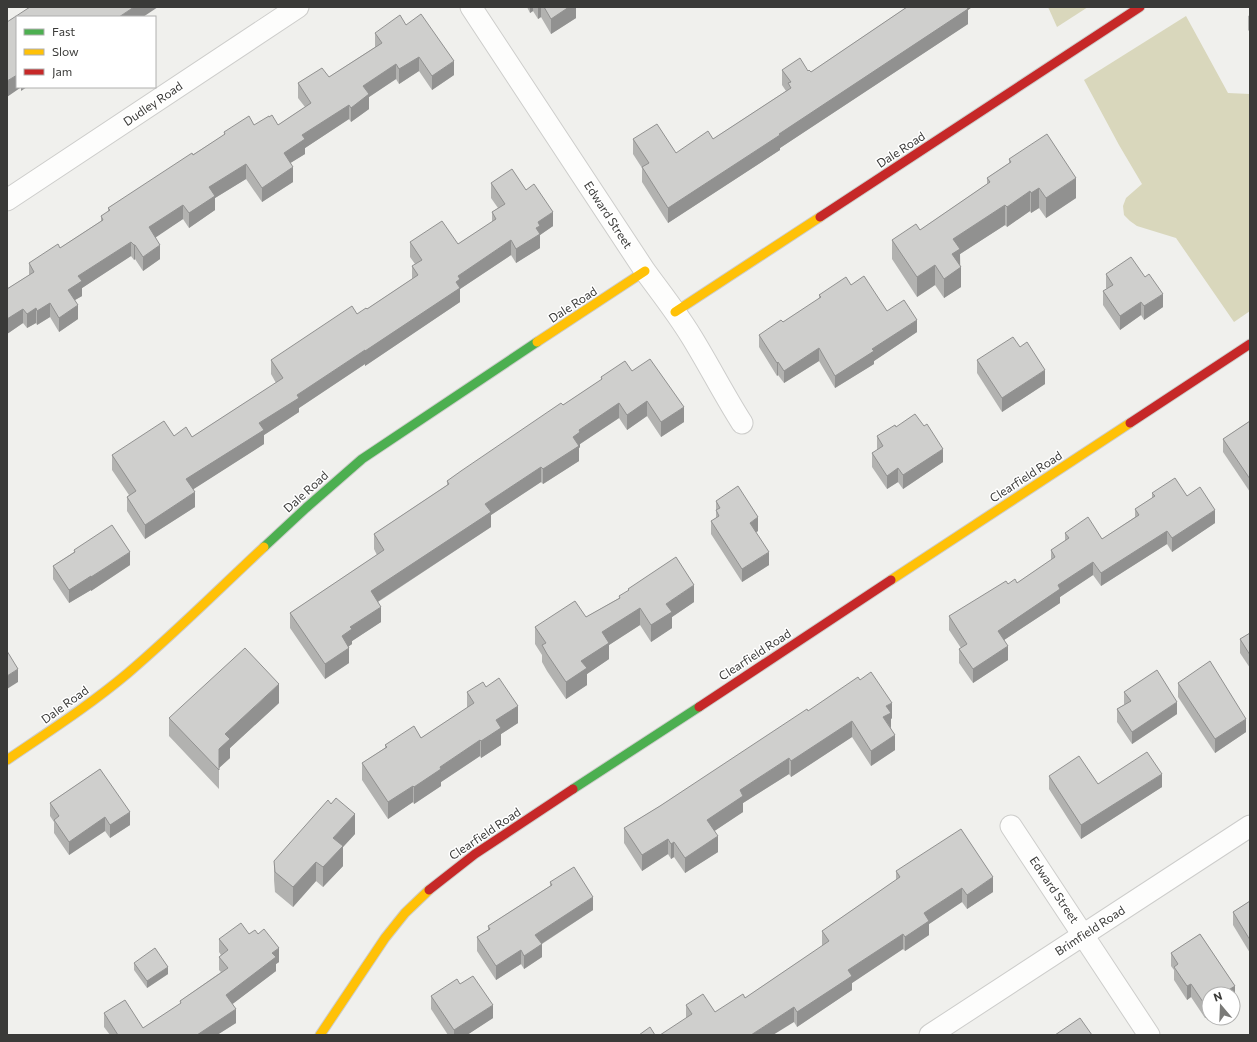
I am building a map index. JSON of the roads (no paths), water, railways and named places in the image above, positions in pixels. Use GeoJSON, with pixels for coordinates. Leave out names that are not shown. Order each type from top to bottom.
{"type":"FeatureCollection","features":[{"type":"Feature","properties":{"kind":"street","name":"Dudley Road"},"geometry":{"type":"LineString","coordinates":[[7,200],[298,7]]}},
{"type":"Feature","properties":{"kind":"street","name":"Edward Street"},"geometry":{"type":"LineString","coordinates":[[471,7],[645,271],[692,336],[742,423]]}},
{"type":"Feature","properties":{"kind":"street","name":"Dale Road"},"geometry":{"type":"LineString","coordinates":[[675,312],[1140,7]]}},
{"type":"Feature","properties":{"kind":"street","name":"Dale Road"},"geometry":{"type":"LineString","coordinates":[[7,760],[70,718],[143,660],[327,488],[362,459],[645,271]]}},
{"type":"Feature","properties":{"kind":"street","name":"Clearfield Road"},"geometry":{"type":"LineString","coordinates":[[320,1035],[385,938],[405,913],[427,891],[475,854],[1250,344]]}},
{"type":"Feature","properties":{"kind":"street","name":"Edward Street"},"geometry":{"type":"LineString","coordinates":[[1012,826],[1149,1035]]}},
{"type":"Feature","properties":{"kind":"street","name":"Brimfield Road"},"geometry":{"type":"LineString","coordinates":[[930,1035],[1250,826]]}}]}
